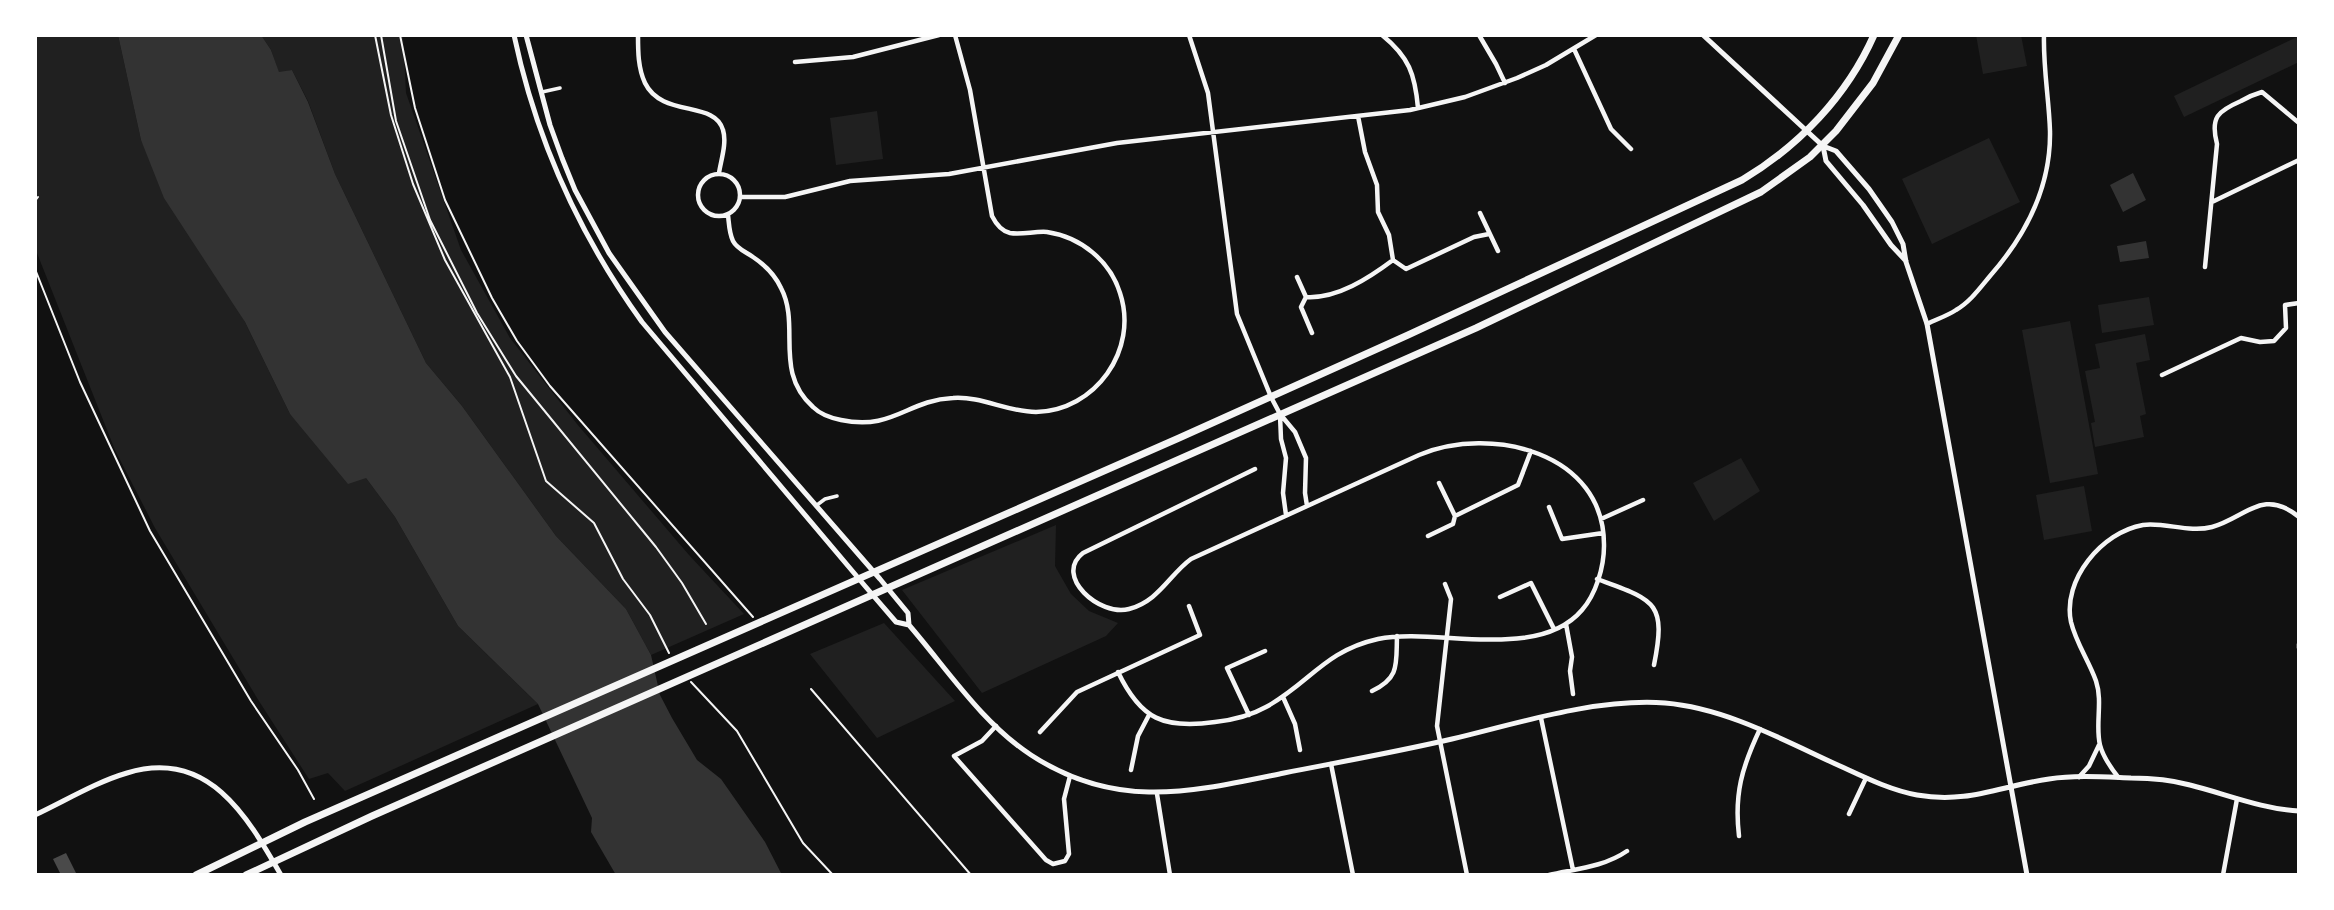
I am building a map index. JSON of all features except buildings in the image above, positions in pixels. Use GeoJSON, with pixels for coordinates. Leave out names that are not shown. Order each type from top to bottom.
{"type":"FeatureCollection","features":[{"type":"Feature","properties":{"kind":"main road"},"geometry":{"type":"LineString","coordinates":[[196,875],[305,822],[1270,397],[1732,185],[1770,163],[1807,131],[1849,83],[1874,35]]}},
{"type":"Feature","properties":{"kind":"main road"},"geometry":{"type":"LineString","coordinates":[[247,875],[372,816],[1476,328],[1761,192],[1823,146],[1863,97],[1888,59],[1899,35]]}},
{"type":"Feature","properties":{"kind":"street"},"geometry":{"type":"LineString","coordinates":[[514,35],[529,97],[561,184],[635,313],[896,622],[909,625]]}},
{"type":"Feature","properties":{"kind":"street"},"geometry":{"type":"LineString","coordinates":[[526,35],[550,125],[575,190],[610,253],[665,332],[908,613],[909,625],[996,726],[1027,752],[1070,776],[1109,788],[1157,794],[1200,790],[1610,704],[1648,702],[1701,709],[1760,729],[1866,778],[1916,794],[1953,798],[1986,794],[2047,779],[2118,777],[2187,784],[2238,799],[2299,811]]}},
{"type":"Feature","properties":{"kind":"street"},"geometry":{"type":"LineString","coordinates":[[638,35],[641,73],[650,92],[670,105],[705,112],[721,125],[724,141],[719,173]]}},
{"type":"Feature","properties":{"kind":"street"},"geometry":{"type":"LineString","coordinates":[[795,62],[853,58],[939,35]]}},
{"type":"Feature","properties":{"kind":"street"},"geometry":{"type":"LineString","coordinates":[[728,215],[735,244],[766,267],[783,292],[788,309],[791,370],[806,400],[822,414],[855,423],[874,423],[896,417],[926,403],[953,398],[983,400],[1025,411],[1050,411],[1066,406],[1093,390],[1117,358],[1125,330],[1119,290],[1103,263],[1080,244],[1046,232],[1011,233],[997,225],[992,216],[970,90],[955,35]]}},
{"type":"Feature","properties":{"kind":"street"},"geometry":{"type":"LineString","coordinates":[[1189,35],[1208,93],[1233,294],[1241,328],[1270,397],[1295,432],[1306,458],[1307,506]]}},
{"type":"Feature","properties":{"kind":"street"},"geometry":{"type":"LineString","coordinates":[[1382,35],[1395,46],[1412,70],[1418,108]]}},
{"type":"Feature","properties":{"kind":"street"},"geometry":{"type":"LineString","coordinates":[[1479,35],[1504,83]]}},
{"type":"Feature","properties":{"kind":"street"},"geometry":{"type":"LineString","coordinates":[[741,197],[771,199],[850,181],[908,178],[984,169],[1076,150],[1418,108],[1465,97],[1504,83],[1574,49],[1595,35]]}},
{"type":"Feature","properties":{"kind":"street"},"geometry":{"type":"LineString","coordinates":[[1703,35],[1823,146],[1836,151],[1869,189],[1892,222],[1903,244],[1927,324],[2027,875]]}},
{"type":"Feature","properties":{"kind":"street"},"geometry":{"type":"LineString","coordinates":[[1927,324],[1958,309],[1976,294],[2014,246],[2039,198],[2048,159],[2050,132],[2044,35]]}},
{"type":"Feature","properties":{"kind":"street"},"geometry":{"type":"LineString","coordinates":[[1574,49],[1611,129],[1631,149]]}},
{"type":"Feature","properties":{"kind":"street"},"geometry":{"type":"LineString","coordinates":[[541,92],[560,88]]}},
{"type":"Feature","properties":{"kind":"street"},"geometry":{"type":"LineString","coordinates":[[2205,267],[2217,144],[2214,127],[2218,114],[2225,108],[2262,92],[2299,123]]}},
{"type":"Feature","properties":{"kind":"street"},"geometry":{"type":"LineString","coordinates":[[1358,116],[1365,152],[1377,185],[1378,212],[1389,235],[1393,260],[1406,269],[1474,237],[1489,234]]}},
{"type":"Feature","properties":{"kind":"street"},"geometry":{"type":"LineString","coordinates":[[1823,146],[1826,161],[1906,261]]}},
{"type":"Feature","properties":{"kind":"street"},"geometry":{"type":"LineString","coordinates":[[2211,202],[2299,159]]}},
{"type":"Feature","properties":{"kind":"street"},"geometry":{"type":"LineString","coordinates":[[719,173],[735,180],[741,197],[737,208],[728,215],[720,216],[706,212],[698,199],[700,184],[711,175],[719,173]]}},
{"type":"Feature","properties":{"kind":"street"},"geometry":{"type":"LineString","coordinates":[[1480,213],[1498,251]]}},
{"type":"Feature","properties":{"kind":"street"},"geometry":{"type":"LineString","coordinates":[[1306,297],[1322,298],[1371,276],[1393,260]]}},
{"type":"Feature","properties":{"kind":"street"},"geometry":{"type":"LineString","coordinates":[[1297,277],[1306,297]]}},
{"type":"Feature","properties":{"kind":"street"},"geometry":{"type":"LineString","coordinates":[[1306,297],[1301,307],[1312,333]]}},
{"type":"Feature","properties":{"kind":"street"},"geometry":{"type":"LineString","coordinates":[[2162,375],[2241,338],[2260,342],[2274,341],[2286,328],[2285,305],[2299,303]]}},
{"type":"Feature","properties":{"kind":"street"},"geometry":{"type":"LineString","coordinates":[[1280,414],[1286,458],[1283,493],[1286,515]]}},
{"type":"Feature","properties":{"kind":"street"},"geometry":{"type":"LineString","coordinates":[[1118,672],[1134,702],[1149,715],[1172,724],[1183,725],[1233,720],[1249,715],[1283,697],[1333,656],[1368,641],[1396,636],[1495,641],[1554,629],[1566,624],[1582,611],[1597,579],[1604,553],[1601,519],[1589,493],[1579,480],[1555,461],[1531,451],[1487,443],[1448,445],[1415,457],[1191,559],[1179,568],[1165,587],[1133,608],[1117,611],[1100,606],[1077,583],[1073,568],[1075,559],[1083,553],[1255,469]]}},
{"type":"Feature","properties":{"kind":"street"},"geometry":{"type":"LineString","coordinates":[[1455,516],[1518,485],[1531,451]]}},
{"type":"Feature","properties":{"kind":"street"},"geometry":{"type":"LineString","coordinates":[[1428,536],[1453,524],[1455,516],[1439,483]]}},
{"type":"Feature","properties":{"kind":"street"},"geometry":{"type":"LineString","coordinates":[[816,506],[825,499],[837,496]]}},
{"type":"Feature","properties":{"kind":"street"},"geometry":{"type":"LineString","coordinates":[[1601,519],[1643,500]]}},
{"type":"Feature","properties":{"kind":"street"},"geometry":{"type":"LineString","coordinates":[[2118,777],[2109,765],[2100,744],[2101,707],[2096,682],[2070,621],[2072,596],[2082,569],[2092,554],[2115,535],[2145,525],[2205,529],[2224,524],[2246,509],[2263,504],[2279,506],[2299,517]]}},
{"type":"Feature","properties":{"kind":"street"},"geometry":{"type":"LineString","coordinates":[[1549,507],[1562,539],[1603,533]]}},
{"type":"Feature","properties":{"kind":"street"},"geometry":{"type":"LineString","coordinates":[[1597,579],[1637,594],[1655,612],[1660,630],[1654,666]]}},
{"type":"Feature","properties":{"kind":"street"},"geometry":{"type":"LineString","coordinates":[[1500,597],[1531,583],[1554,629]]}},
{"type":"Feature","properties":{"kind":"street"},"geometry":{"type":"LineString","coordinates":[[1445,584],[1451,599],[1437,719],[1439,742],[1467,875]]}},
{"type":"Feature","properties":{"kind":"street"},"geometry":{"type":"LineString","coordinates":[[1040,732],[1077,692],[1200,635],[1189,606]]}},
{"type":"Feature","properties":{"kind":"street"},"geometry":{"type":"LineString","coordinates":[[1566,624],[1572,657],[1570,671],[1573,694]]}},
{"type":"Feature","properties":{"kind":"street"},"geometry":{"type":"LineString","coordinates":[[1373,691],[1388,683],[1392,677],[1396,661],[1396,636]]}},
{"type":"Feature","properties":{"kind":"street"},"geometry":{"type":"LineString","coordinates":[[1249,715],[1227,668],[1265,651]]}},
{"type":"Feature","properties":{"kind":"street"},"geometry":{"type":"LineString","coordinates":[[1283,697],[1295,724],[1300,750]]}},
{"type":"Feature","properties":{"kind":"street"},"geometry":{"type":"LineString","coordinates":[[1131,771],[1138,736],[1149,715]]}},
{"type":"Feature","properties":{"kind":"street"},"geometry":{"type":"LineString","coordinates":[[1541,718],[1573,870]]}},
{"type":"Feature","properties":{"kind":"street"},"geometry":{"type":"LineString","coordinates":[[996,726],[982,741],[954,756],[1046,860],[1053,864],[1065,861],[1069,854],[1064,799],[1070,776]]}},
{"type":"Feature","properties":{"kind":"street"},"geometry":{"type":"LineString","coordinates":[[1739,836],[1737,804],[1741,773],[1760,729]]}},
{"type":"Feature","properties":{"kind":"street"},"geometry":{"type":"LineString","coordinates":[[2079,777],[2089,766],[2100,744]]}},
{"type":"Feature","properties":{"kind":"street"},"geometry":{"type":"LineString","coordinates":[[1331,764],[1353,875]]}},
{"type":"Feature","properties":{"kind":"street"},"geometry":{"type":"LineString","coordinates":[[35,815],[127,773],[155,768],[176,770],[208,781],[230,799],[281,875]]}},
{"type":"Feature","properties":{"kind":"street"},"geometry":{"type":"LineString","coordinates":[[1849,814],[1866,778]]}},
{"type":"Feature","properties":{"kind":"street"},"geometry":{"type":"LineString","coordinates":[[1157,794],[1170,875]]}},
{"type":"Feature","properties":{"kind":"street"},"geometry":{"type":"LineString","coordinates":[[2223,875],[2238,799]]}},
{"type":"Feature","properties":{"kind":"street"},"geometry":{"type":"LineString","coordinates":[[1549,875],[1612,860],[1626,851]]}},
{"type":"Feature","properties":{"kind":"path"},"geometry":{"type":"LineString","coordinates":[[375,35],[391,115],[413,184],[444,260],[507,370],[546,481],[594,523],[623,579],[650,615],[671,657]]}},
{"type":"Feature","properties":{"kind":"path"},"geometry":{"type":"LineString","coordinates":[[381,35],[396,121],[430,220],[477,313],[516,376],[656,547],[682,583],[706,624]]}},
{"type":"Feature","properties":{"kind":"path"},"geometry":{"type":"LineString","coordinates":[[400,35],[415,108],[445,200],[492,298],[517,341],[550,386],[759,622]]}},
{"type":"Feature","properties":{"kind":"path"},"geometry":{"type":"LineString","coordinates":[[35,201],[38,197]]}},
{"type":"Feature","properties":{"kind":"path"},"geometry":{"type":"LineString","coordinates":[[35,269],[80,382],[150,531],[184,592],[314,799]]}},
{"type":"Feature","properties":{"kind":"path"},"geometry":{"type":"LineString","coordinates":[[688,679],[737,731],[803,844],[833,875]]}},
{"type":"Feature","properties":{"kind":"path"},"geometry":{"type":"LineString","coordinates":[[811,689],[971,875]]}},
{"type":"Feature","properties":{"kind":"shaded area"},"geometry":{"type":"Polygon","coordinates":[[[35,35],[118,35],[141,140],[245,322],[290,414],[366,478],[395,517],[458,626],[538,704],[345,791],[328,773],[309,779],[155,528],[115,450],[35,248],[35,35]]]}},
{"type":"Feature","properties":{"kind":"shaded area"},"geometry":{"type":"Polygon","coordinates":[[[118,35],[261,35],[271,50],[279,72],[292,70],[308,102],[335,174],[426,363],[462,406],[556,536],[626,609],[651,655],[660,695],[672,718],[697,760],[721,779],[765,842],[782,875],[616,875],[591,832],[592,818],[538,704],[458,626],[395,517],[366,478],[348,484],[290,414],[245,322],[164,198],[141,140],[118,35]]]}},
{"type":"Feature","properties":{"kind":"shaded area"},"geometry":{"type":"Polygon","coordinates":[[[261,35],[403,35],[406,93],[461,250],[510,338],[577,424],[689,555],[744,614],[651,655],[626,609],[556,536],[462,406],[426,363],[335,174],[308,101],[292,70],[279,73],[271,50],[261,35]]]}},
{"type":"Feature","properties":{"kind":"shaded area"},"geometry":{"type":"Polygon","coordinates":[[[1976,35],[2021,35],[2027,66],[1983,74],[1976,35]]]}},
{"type":"Feature","properties":{"kind":"shaded area"},"geometry":{"type":"Polygon","coordinates":[[[2299,36],[2299,62],[2184,117],[2174,96],[2299,36]]]}},
{"type":"Feature","properties":{"kind":"shaded area"},"geometry":{"type":"Polygon","coordinates":[[[877,111],[883,159],[836,165],[830,118],[877,111]]]}},
{"type":"Feature","properties":{"kind":"shaded area"},"geometry":{"type":"Polygon","coordinates":[[[1989,138],[2020,202],[1932,244],[1902,179],[1989,138]]]}},
{"type":"Feature","properties":{"kind":"shaded area"},"geometry":{"type":"Polygon","coordinates":[[[2133,173],[2146,200],[2123,212],[2110,185],[2133,173]]]}},
{"type":"Feature","properties":{"kind":"shaded area"},"geometry":{"type":"Polygon","coordinates":[[[2146,241],[2149,258],[2120,262],[2117,246],[2146,241]]]}},
{"type":"Feature","properties":{"kind":"shaded area"},"geometry":{"type":"Polygon","coordinates":[[[2149,297],[2154,325],[2102,333],[2098,305],[2149,297]]]}},
{"type":"Feature","properties":{"kind":"shaded area"},"geometry":{"type":"Polygon","coordinates":[[[2070,321],[2098,474],[2050,483],[2022,330],[2070,321]]]}},
{"type":"Feature","properties":{"kind":"shaded area"},"geometry":{"type":"Polygon","coordinates":[[[2145,334],[2150,360],[2136,363],[2146,414],[2140,416],[2144,437],[2095,447],[2091,423],[2095,422],[2085,371],[2100,368],[2095,344],[2145,334]]]}},
{"type":"Feature","properties":{"kind":"shaded area"},"geometry":{"type":"Polygon","coordinates":[[[1741,458],[1760,491],[1714,521],[1693,483],[1741,458]]]}},
{"type":"Feature","properties":{"kind":"shaded area"},"geometry":{"type":"Polygon","coordinates":[[[2084,486],[2092,531],[2044,540],[2036,495],[2084,486]]]}},
{"type":"Feature","properties":{"kind":"shaded area"},"geometry":{"type":"Polygon","coordinates":[[[1056,525],[1055,566],[1071,594],[1089,611],[1118,623],[1106,636],[982,693],[902,590],[1056,525]]]}},
{"type":"Feature","properties":{"kind":"shaded area"},"geometry":{"type":"Polygon","coordinates":[[[884,623],[955,701],[877,738],[810,654],[884,623]]]}}]}
